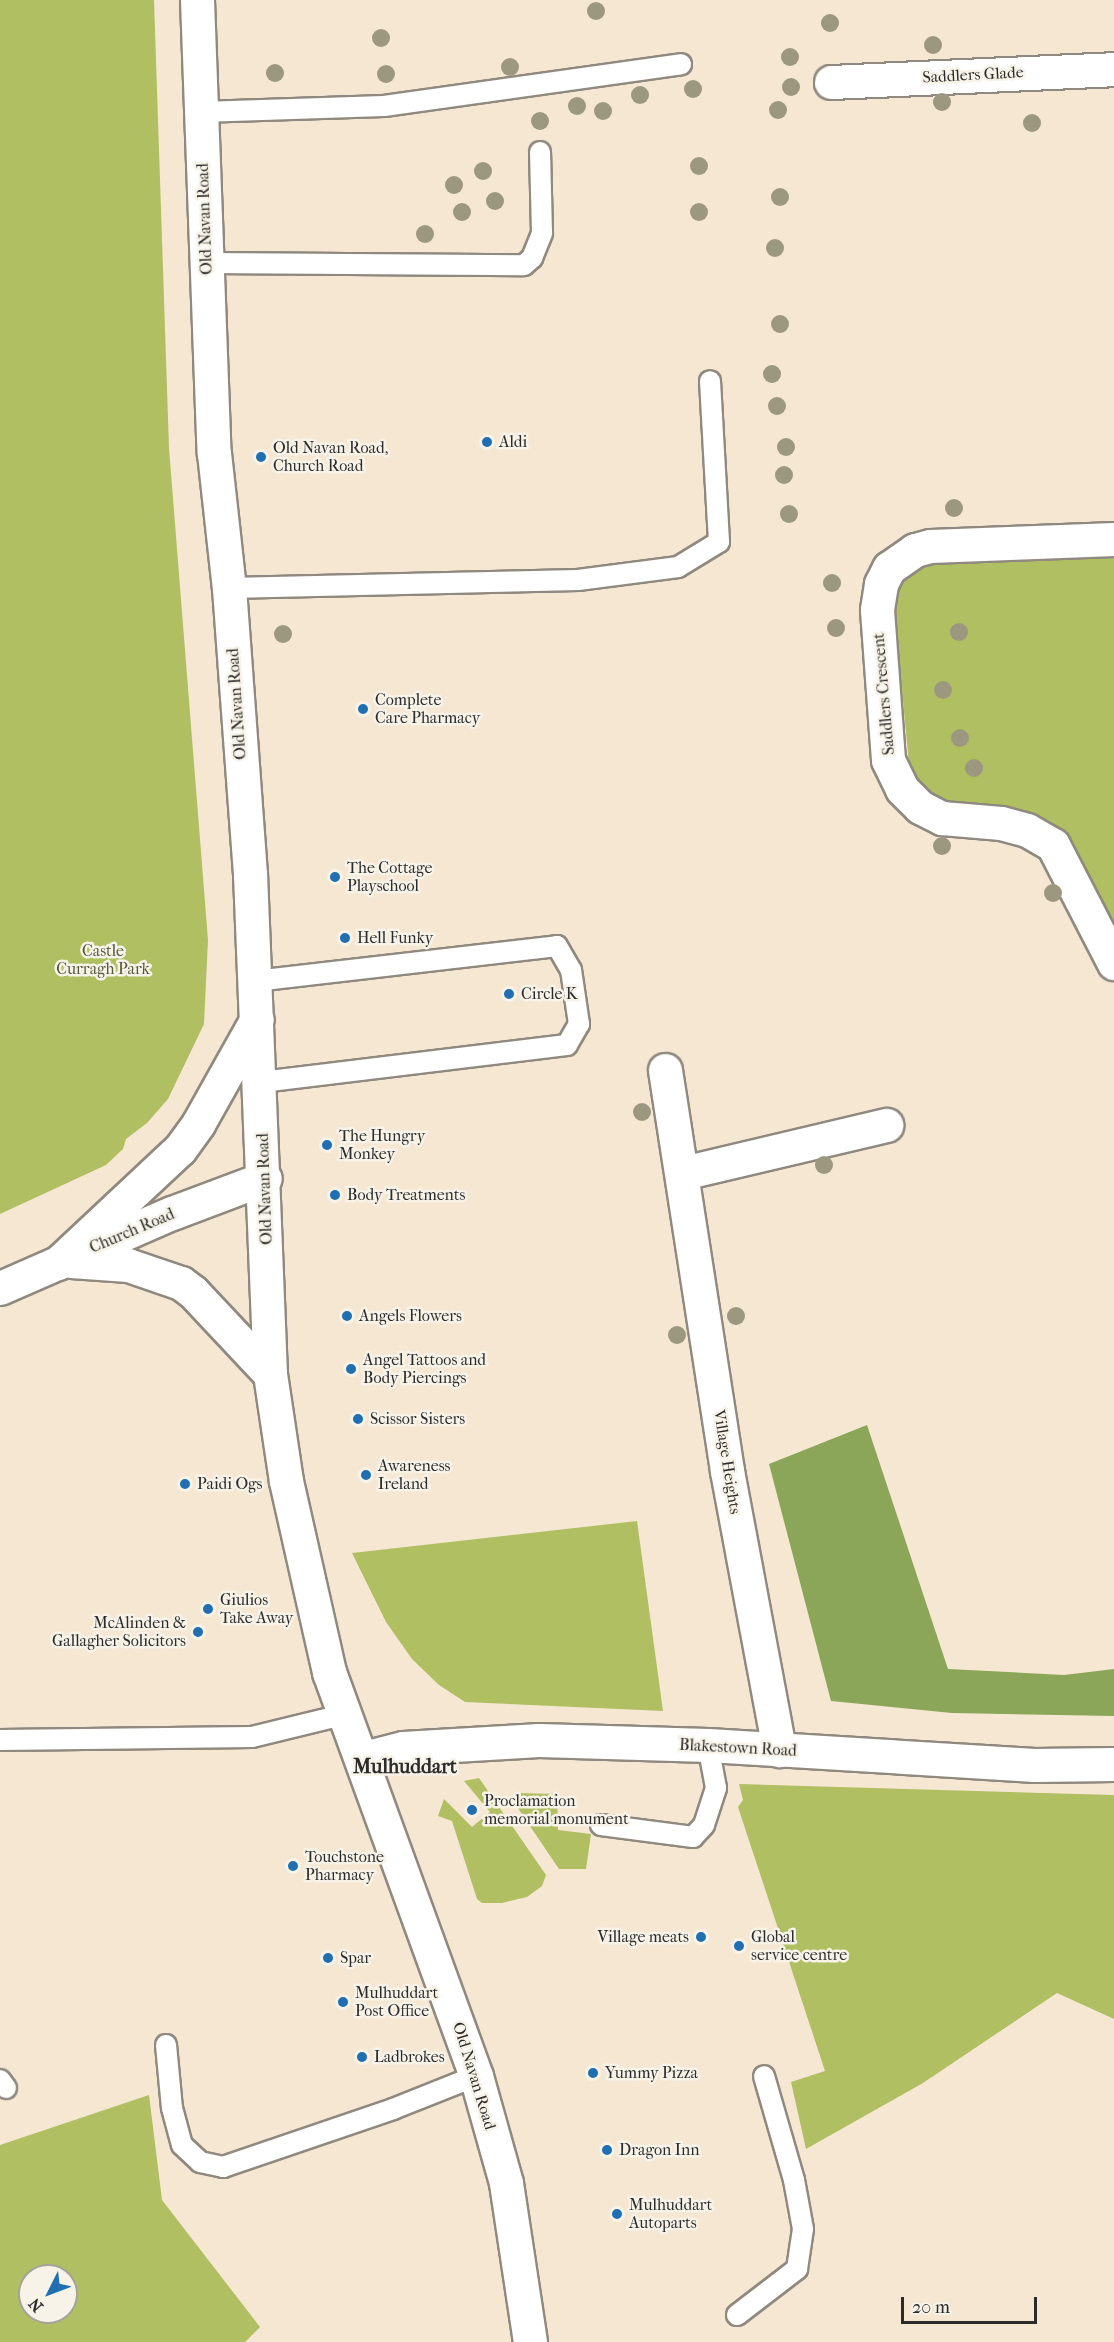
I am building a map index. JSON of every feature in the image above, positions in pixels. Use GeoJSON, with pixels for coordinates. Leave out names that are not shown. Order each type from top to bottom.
{"type":"FeatureCollection","features":[{"type":"Feature","properties":{"kind":"street","name":"Old Navan Road"},"geometry":{"type":"LineString","coordinates":[[196,0],[214,453],[229,588],[261,1082],[270,1374],[286,1481],[329,1672],[364,1758],[476,2076],[506,2183],[531,2342]]}},
{"type":"Feature","properties":{"kind":"street","name":"Saddlers Glade"},"geometry":{"type":"LineString","coordinates":[[831,82],[1114,69]]}},
{"type":"Feature","properties":{"kind":"street","name":"Saddlers Crescent"},"geometry":{"type":"LineString","coordinates":[[1114,539],[930,546],[915,550],[889,568],[880,584],[877,610],[888,760],[902,789],[920,807],[942,818],[1001,823],[1027,830],[1053,845],[1114,963]]}},
{"type":"Feature","properties":{"kind":"street"},"geometry":{"type":"LineString","coordinates":[[58,1263],[180,1149],[198,1124],[256,1019]]}},
{"type":"Feature","properties":{"kind":"street","name":"Village Heights"},"geometry":{"type":"LineString","coordinates":[[665,1070],[683,1173],[727,1471],[779,1750]]}},
{"type":"Feature","properties":{"kind":"street"},"geometry":{"type":"LineString","coordinates":[[683,1173],[886,1125]]}},
{"type":"Feature","properties":{"kind":"street","name":"Church Road"},"geometry":{"type":"LineString","coordinates":[[0,1288],[265,1178]]}},
{"type":"Feature","properties":{"kind":"street"},"geometry":{"type":"LineString","coordinates":[[58,1263],[97,1260],[128,1265],[181,1283],[193,1292],[270,1374]]}},
{"type":"Feature","properties":{"kind":"street","name":"Blakestown Road"},"geometry":{"type":"LineString","coordinates":[[364,1758],[403,1748],[539,1740],[708,1745],[1034,1765],[1114,1764]]}},
{"type":"Feature","properties":{"kind":"lane"},"geometry":{"type":"LineString","coordinates":[[201,112],[384,106],[681,64]]}},
{"type":"Feature","properties":{"kind":"lane"},"geometry":{"type":"LineString","coordinates":[[207,263],[524,265],[532,258],[542,232],[540,152]]}},
{"type":"Feature","properties":{"kind":"lane"},"geometry":{"type":"LineString","coordinates":[[229,588],[578,580],[678,567],[719,542],[710,381]]}},
{"type":"Feature","properties":{"kind":"lane"},"geometry":{"type":"LineString","coordinates":[[255,981],[557,946],[571,970],[579,1024],[567,1046],[261,1082]]}},
{"type":"Feature","properties":{"kind":"lane"},"geometry":{"type":"LineString","coordinates":[[0,1740],[252,1737],[346,1714]]}},
{"type":"Feature","properties":{"kind":"lane"},"geometry":{"type":"LineString","coordinates":[[601,1825],[693,1837],[704,1825],[716,1788],[708,1745]]}},
{"type":"Feature","properties":{"kind":"lane"},"geometry":{"type":"LineString","coordinates":[[166,2045],[172,2108],[182,2145],[200,2162],[223,2167],[393,2109],[476,2076]]}},
{"type":"Feature","properties":{"kind":"lane"},"geometry":{"type":"LineString","coordinates":[[736,2315],[797,2269],[803,2229],[794,2180],[764,2076]]}},
{"type":"Feature","properties":{"kind":"green space","name":"Castle Curragh Park"},"geometry":{"type":"Polygon","coordinates":[[[0,0],[154,0],[169,448],[208,940],[204,1024],[168,1099],[147,1123],[126,1139],[123,1149],[106,1165],[0,1214],[0,0]]]}},
{"type":"Feature","properties":{"kind":"green space"},"geometry":{"type":"Polygon","coordinates":[[[1114,553],[1114,926],[1068,837],[1037,816],[992,806],[954,803],[938,797],[921,783],[909,764],[894,607],[900,577],[930,561],[1114,553]]]}},
{"type":"Feature","properties":{"kind":"green space"},"geometry":{"type":"Polygon","coordinates":[[[867,1425],[948,1669],[1064,1675],[1114,1669],[1114,1716],[952,1713],[831,1701],[769,1464],[867,1425]]]}},
{"type":"Feature","properties":{"kind":"green space"},"geometry":{"type":"Polygon","coordinates":[[[637,1521],[663,1711],[465,1702],[439,1685],[412,1659],[386,1622],[352,1553],[637,1521]]]}},
{"type":"Feature","properties":{"kind":"green space"},"geometry":{"type":"Polygon","coordinates":[[[479,1778],[546,1875],[542,1886],[527,1897],[502,1903],[482,1903],[477,1899],[452,1821],[438,1816],[444,1799],[472,1827],[490,1812],[464,1781],[479,1778]]]}},
{"type":"Feature","properties":{"kind":"green space"},"geometry":{"type":"Polygon","coordinates":[[[739,1784],[1114,1795],[1114,2019],[1057,1993],[923,2083],[806,2149],[791,2082],[825,2071],[738,1807],[743,1800],[739,1784]]]}},
{"type":"Feature","properties":{"kind":"green space"},"geometry":{"type":"Polygon","coordinates":[[[517,1793],[557,1794],[558,1830],[591,1834],[586,1869],[559,1869],[513,1801],[517,1793]]]}},
{"type":"Feature","properties":{"kind":"green space"},"geometry":{"type":"Polygon","coordinates":[[[149,2095],[162,2200],[260,2327],[245,2342],[0,2342],[0,2145],[149,2095]]]}},
{"type":"Feature","properties":{"kind":"place","name":"Aldi"},"geometry":{"type":"Point","coordinates":[487,442]}},
{"type":"Feature","properties":{"kind":"place","name":"Old Navan Road, Church Road"},"geometry":{"type":"Point","coordinates":[261,457]}},
{"type":"Feature","properties":{"kind":"place","name":"Complete Care Pharmacy"},"geometry":{"type":"Point","coordinates":[363,709]}},
{"type":"Feature","properties":{"kind":"place","name":"The Cottage Playschool"},"geometry":{"type":"Point","coordinates":[335,877]}},
{"type":"Feature","properties":{"kind":"place","name":"Hell Funky"},"geometry":{"type":"Point","coordinates":[345,938]}},
{"type":"Feature","properties":{"kind":"place","name":"Circle K"},"geometry":{"type":"Point","coordinates":[509,994]}},
{"type":"Feature","properties":{"kind":"place","name":"The Hungry Monkey"},"geometry":{"type":"Point","coordinates":[327,1145]}},
{"type":"Feature","properties":{"kind":"place","name":"Body Treatments"},"geometry":{"type":"Point","coordinates":[335,1195]}},
{"type":"Feature","properties":{"kind":"place","name":"Angels Flowers"},"geometry":{"type":"Point","coordinates":[347,1316]}},
{"type":"Feature","properties":{"kind":"place","name":"Angel Tattoos and Body Piercings"},"geometry":{"type":"Point","coordinates":[351,1369]}},
{"type":"Feature","properties":{"kind":"place","name":"Scissor Sisters"},"geometry":{"type":"Point","coordinates":[358,1419]}},
{"type":"Feature","properties":{"kind":"place","name":"Awareness Ireland"},"geometry":{"type":"Point","coordinates":[366,1475]}},
{"type":"Feature","properties":{"kind":"place","name":"Paidi Ogs"},"geometry":{"type":"Point","coordinates":[185,1484]}},
{"type":"Feature","properties":{"kind":"place","name":"Giulios Take Away"},"geometry":{"type":"Point","coordinates":[208,1609]}},
{"type":"Feature","properties":{"kind":"place","name":"McAlinden & Gallagher Solicitors"},"geometry":{"type":"Point","coordinates":[198,1632]}},
{"type":"Feature","properties":{"kind":"place","name":"Proclamation memorial monument"},"geometry":{"type":"Point","coordinates":[472,1810]}},
{"type":"Feature","properties":{"kind":"place","name":"Touchstone Pharmacy"},"geometry":{"type":"Point","coordinates":[293,1866]}},
{"type":"Feature","properties":{"kind":"place","name":"Village meats"},"geometry":{"type":"Point","coordinates":[701,1937]}},
{"type":"Feature","properties":{"kind":"place","name":"Global service centre"},"geometry":{"type":"Point","coordinates":[739,1946]}},
{"type":"Feature","properties":{"kind":"place","name":"Spar"},"geometry":{"type":"Point","coordinates":[328,1958]}},
{"type":"Feature","properties":{"kind":"place","name":"Mulhuddart Post Office"},"geometry":{"type":"Point","coordinates":[343,2002]}},
{"type":"Feature","properties":{"kind":"place","name":"Ladbrokes"},"geometry":{"type":"Point","coordinates":[362,2057]}},
{"type":"Feature","properties":{"kind":"place","name":"Yummy Pizza"},"geometry":{"type":"Point","coordinates":[593,2073]}},
{"type":"Feature","properties":{"kind":"place","name":"Dragon Inn"},"geometry":{"type":"Point","coordinates":[607,2150]}},
{"type":"Feature","properties":{"kind":"place","name":"Mulhuddart Autoparts"},"geometry":{"type":"Point","coordinates":[617,2214]}},
{"type":"Feature","properties":{"kind":"district","name":"Mulhuddart"},"geometry":{"type":"Point","coordinates":[405,1766]}}]}
